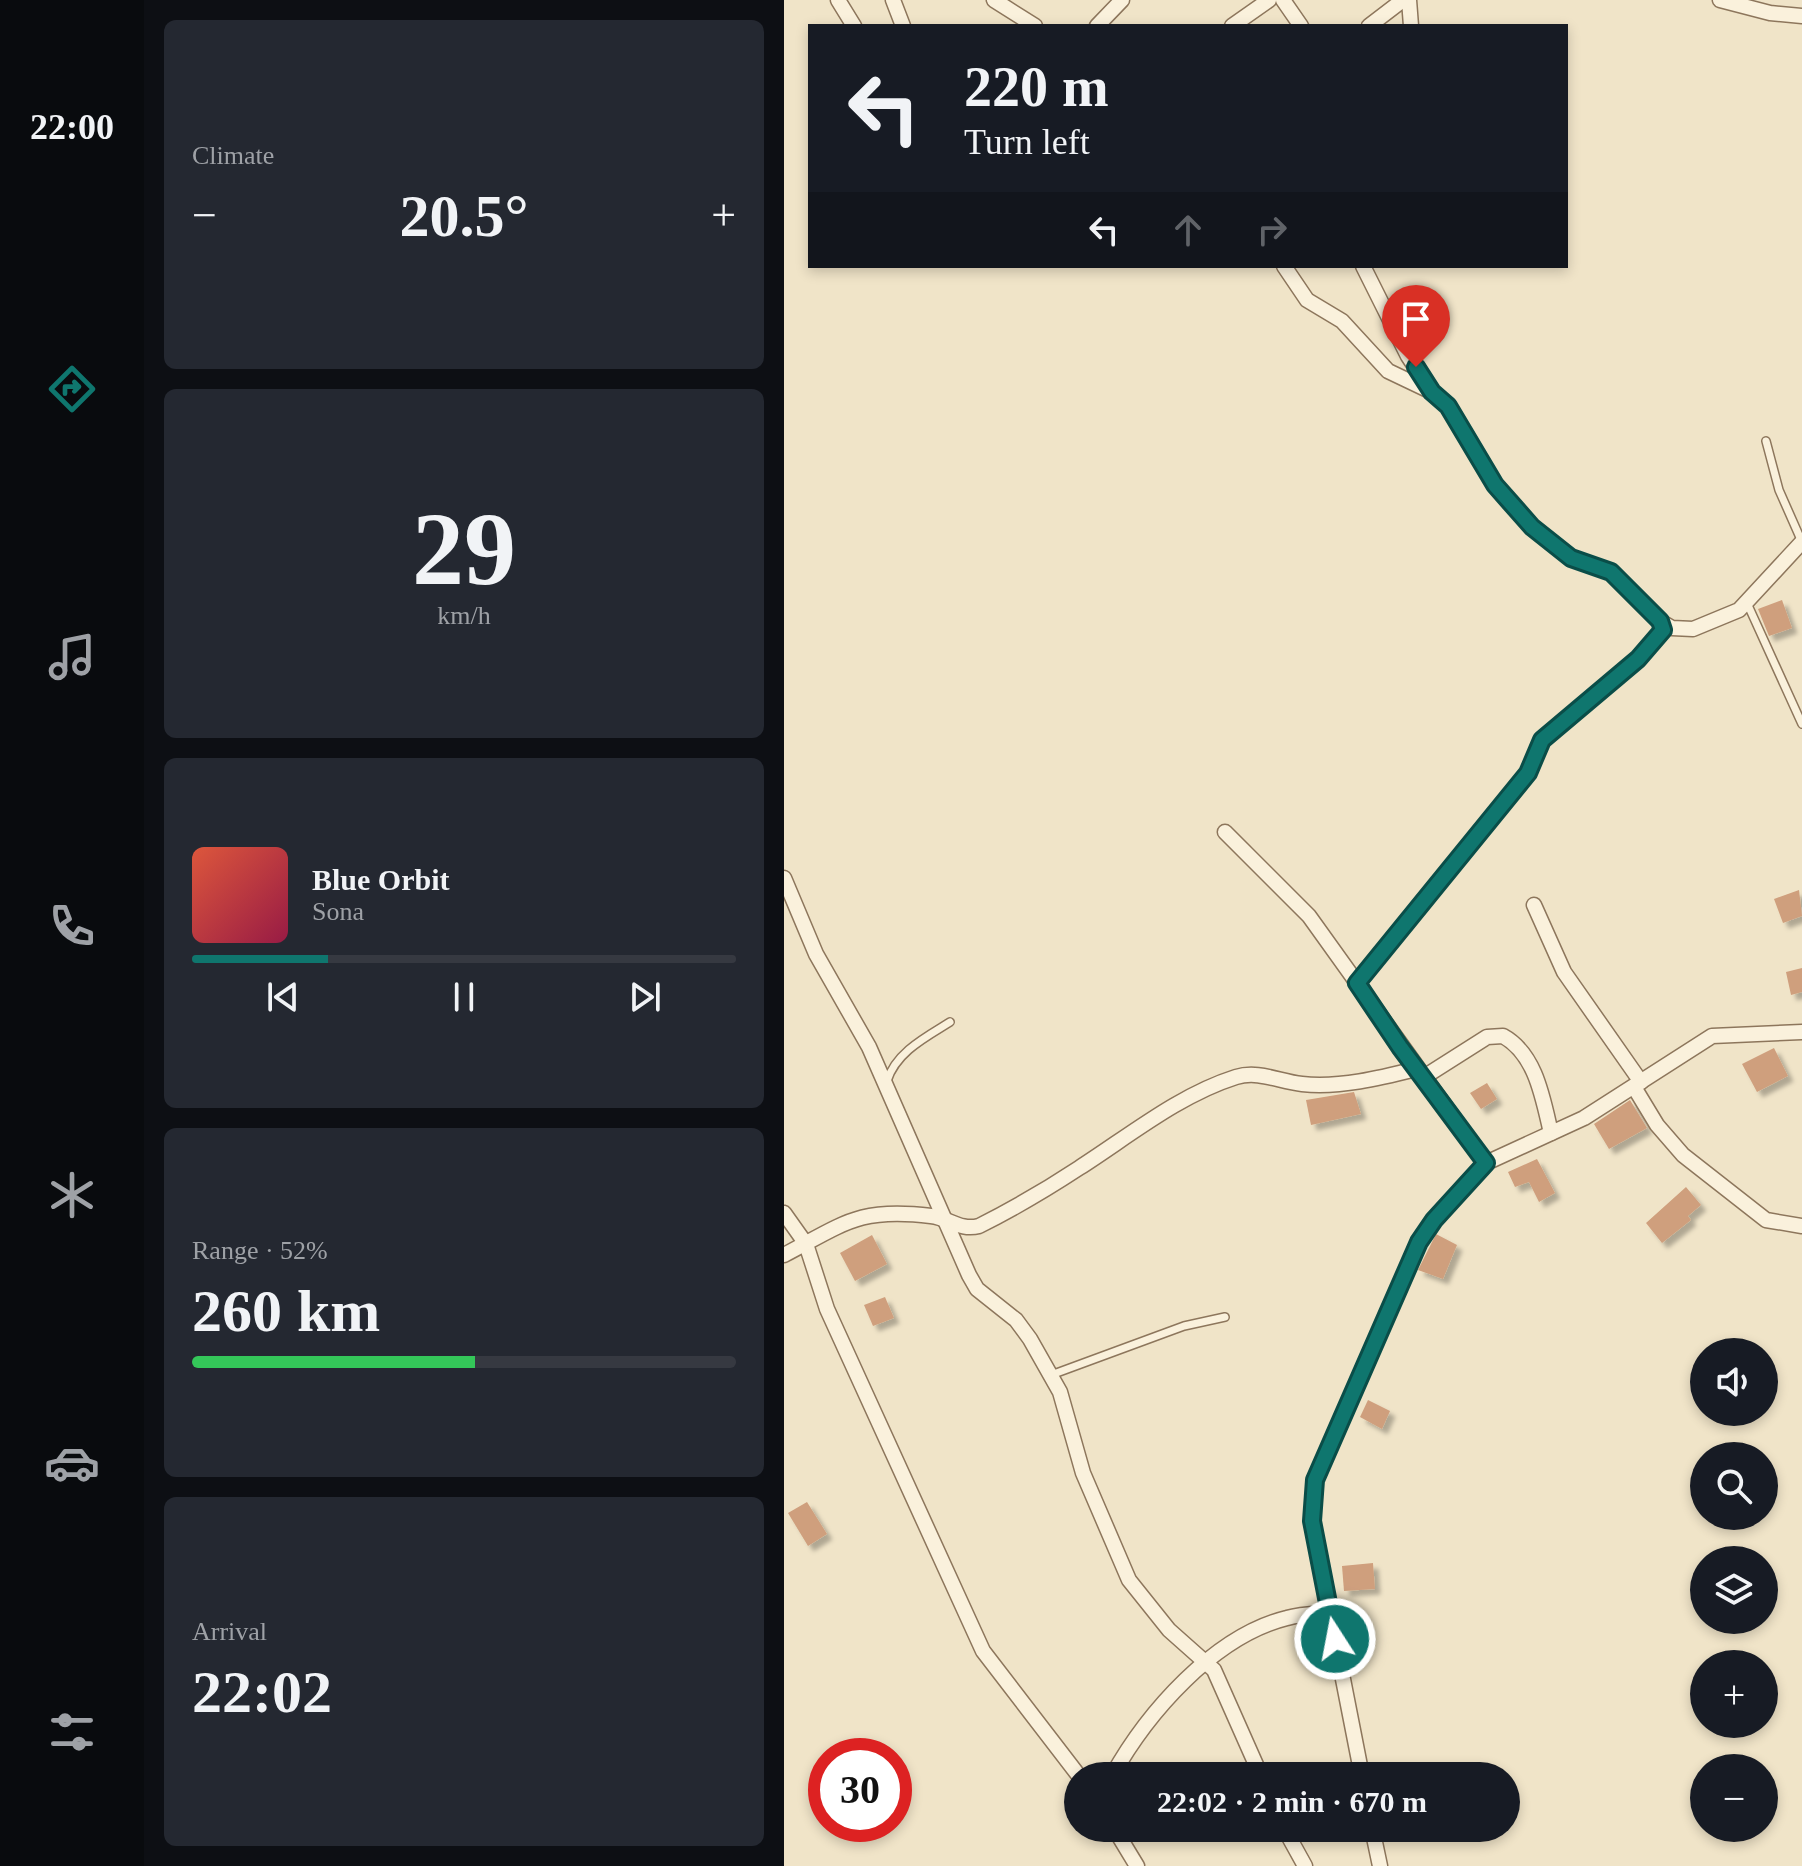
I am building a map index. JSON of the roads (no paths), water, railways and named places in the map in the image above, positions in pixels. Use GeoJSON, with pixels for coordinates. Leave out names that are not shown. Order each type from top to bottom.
{"type":"FeatureCollection","features":[{"type":"Feature","properties":{"kind":"street"},"geometry":{"type":"LineString","coordinates":[[838,0],[853,24]]}},
{"type":"Feature","properties":{"kind":"street"},"geometry":{"type":"LineString","coordinates":[[893,0],[902,24]]}},
{"type":"Feature","properties":{"kind":"street"},"geometry":{"type":"LineString","coordinates":[[994,0],[1032,24]]}},
{"type":"Feature","properties":{"kind":"street"},"geometry":{"type":"LineString","coordinates":[[1099,24],[1122,0]]}},
{"type":"Feature","properties":{"kind":"street"},"geometry":{"type":"LineString","coordinates":[[1235,24],[1269,0]]}},
{"type":"Feature","properties":{"kind":"street"},"geometry":{"type":"LineString","coordinates":[[1283,0],[1300,24]]}},
{"type":"Feature","properties":{"kind":"street"},"geometry":{"type":"LineString","coordinates":[[1372,24],[1406,0],[1411,24]]}},
{"type":"Feature","properties":{"kind":"street"},"geometry":{"type":"LineString","coordinates":[[1720,0],[1770,13],[1802,16]]}},
{"type":"Feature","properties":{"kind":"street"},"geometry":{"type":"LineString","coordinates":[[1285,268],[1307,300],[1342,321],[1388,371],[1432,392]]}},
{"type":"Feature","properties":{"kind":"street"},"geometry":{"type":"LineString","coordinates":[[1364,268],[1408,356],[1432,392],[1448,406],[1495,485],[1532,527],[1571,558],[1611,572],[1660,621],[1672,628],[1693,629],[1725,619],[1747,603],[1802,542]]}},
{"type":"Feature","properties":{"kind":"street"},"geometry":{"type":"LineString","coordinates":[[1357,983],[1528,773],[1542,740],[1638,659],[1663,630],[1660,621]]}},
{"type":"Feature","properties":{"kind":"street"},"geometry":{"type":"LineString","coordinates":[[1225,832],[1309,916],[1486,1163]]}},
{"type":"Feature","properties":{"kind":"street"},"geometry":{"type":"LineString","coordinates":[[784,878],[816,954],[869,1047],[977,1289],[1016,1320],[1051,1375],[1069,1415],[1083,1473],[1129,1580],[1169,1630],[1207,1661],[1220,1679],[1255,1762]]}},
{"type":"Feature","properties":{"kind":"street"},"geometry":{"type":"LineString","coordinates":[[1534,905],[1564,972],[1638,1084],[1657,1125],[1683,1155],[1766,1220],[1802,1226]]}},
{"type":"Feature","properties":{"kind":"street"},"geometry":{"type":"LineString","coordinates":[[1359,1762],[1312,1521],[1315,1480],[1419,1242],[1434,1220],[1486,1163],[1584,1118],[1712,1036],[1802,1032]]}},
{"type":"Feature","properties":{"kind":"street"},"geometry":{"type":"LineString","coordinates":[[784,1255],[836,1226],[885,1211],[943,1218],[968,1229],[979,1226],[1081,1167],[1122,1138],[1204,1091],[1237,1077],[1269,1077],[1302,1084],[1345,1083],[1420,1073],[1487,1037],[1503,1036],[1522,1051],[1531,1066],[1551,1133]]}},
{"type":"Feature","properties":{"kind":"street"},"geometry":{"type":"LineString","coordinates":[[784,1213],[806,1244],[827,1309],[983,1651],[1068,1762]]}},
{"type":"Feature","properties":{"kind":"street"},"geometry":{"type":"LineString","coordinates":[[1122,1762],[1152,1718],[1207,1661],[1274,1622],[1330,1613]]}},
{"type":"Feature","properties":{"kind":"street"},"geometry":{"type":"LineString","coordinates":[[1122,1842],[1137,1866]]}},
{"type":"Feature","properties":{"kind":"street"},"geometry":{"type":"LineString","coordinates":[[1292,1842],[1305,1866]]}},
{"type":"Feature","properties":{"kind":"street"},"geometry":{"type":"LineString","coordinates":[[1375,1842],[1380,1866]]}},
{"type":"Feature","properties":{"kind":"lane"},"geometry":{"type":"LineString","coordinates":[[1766,441],[1779,490],[1802,542]]}},
{"type":"Feature","properties":{"kind":"lane"},"geometry":{"type":"LineString","coordinates":[[1747,603],[1802,724]]}},
{"type":"Feature","properties":{"kind":"lane"},"geometry":{"type":"LineString","coordinates":[[885,1087],[899,1059],[950,1022]]}},
{"type":"Feature","properties":{"kind":"lane"},"geometry":{"type":"LineString","coordinates":[[1051,1375],[1184,1326],[1225,1317]]}}]}
